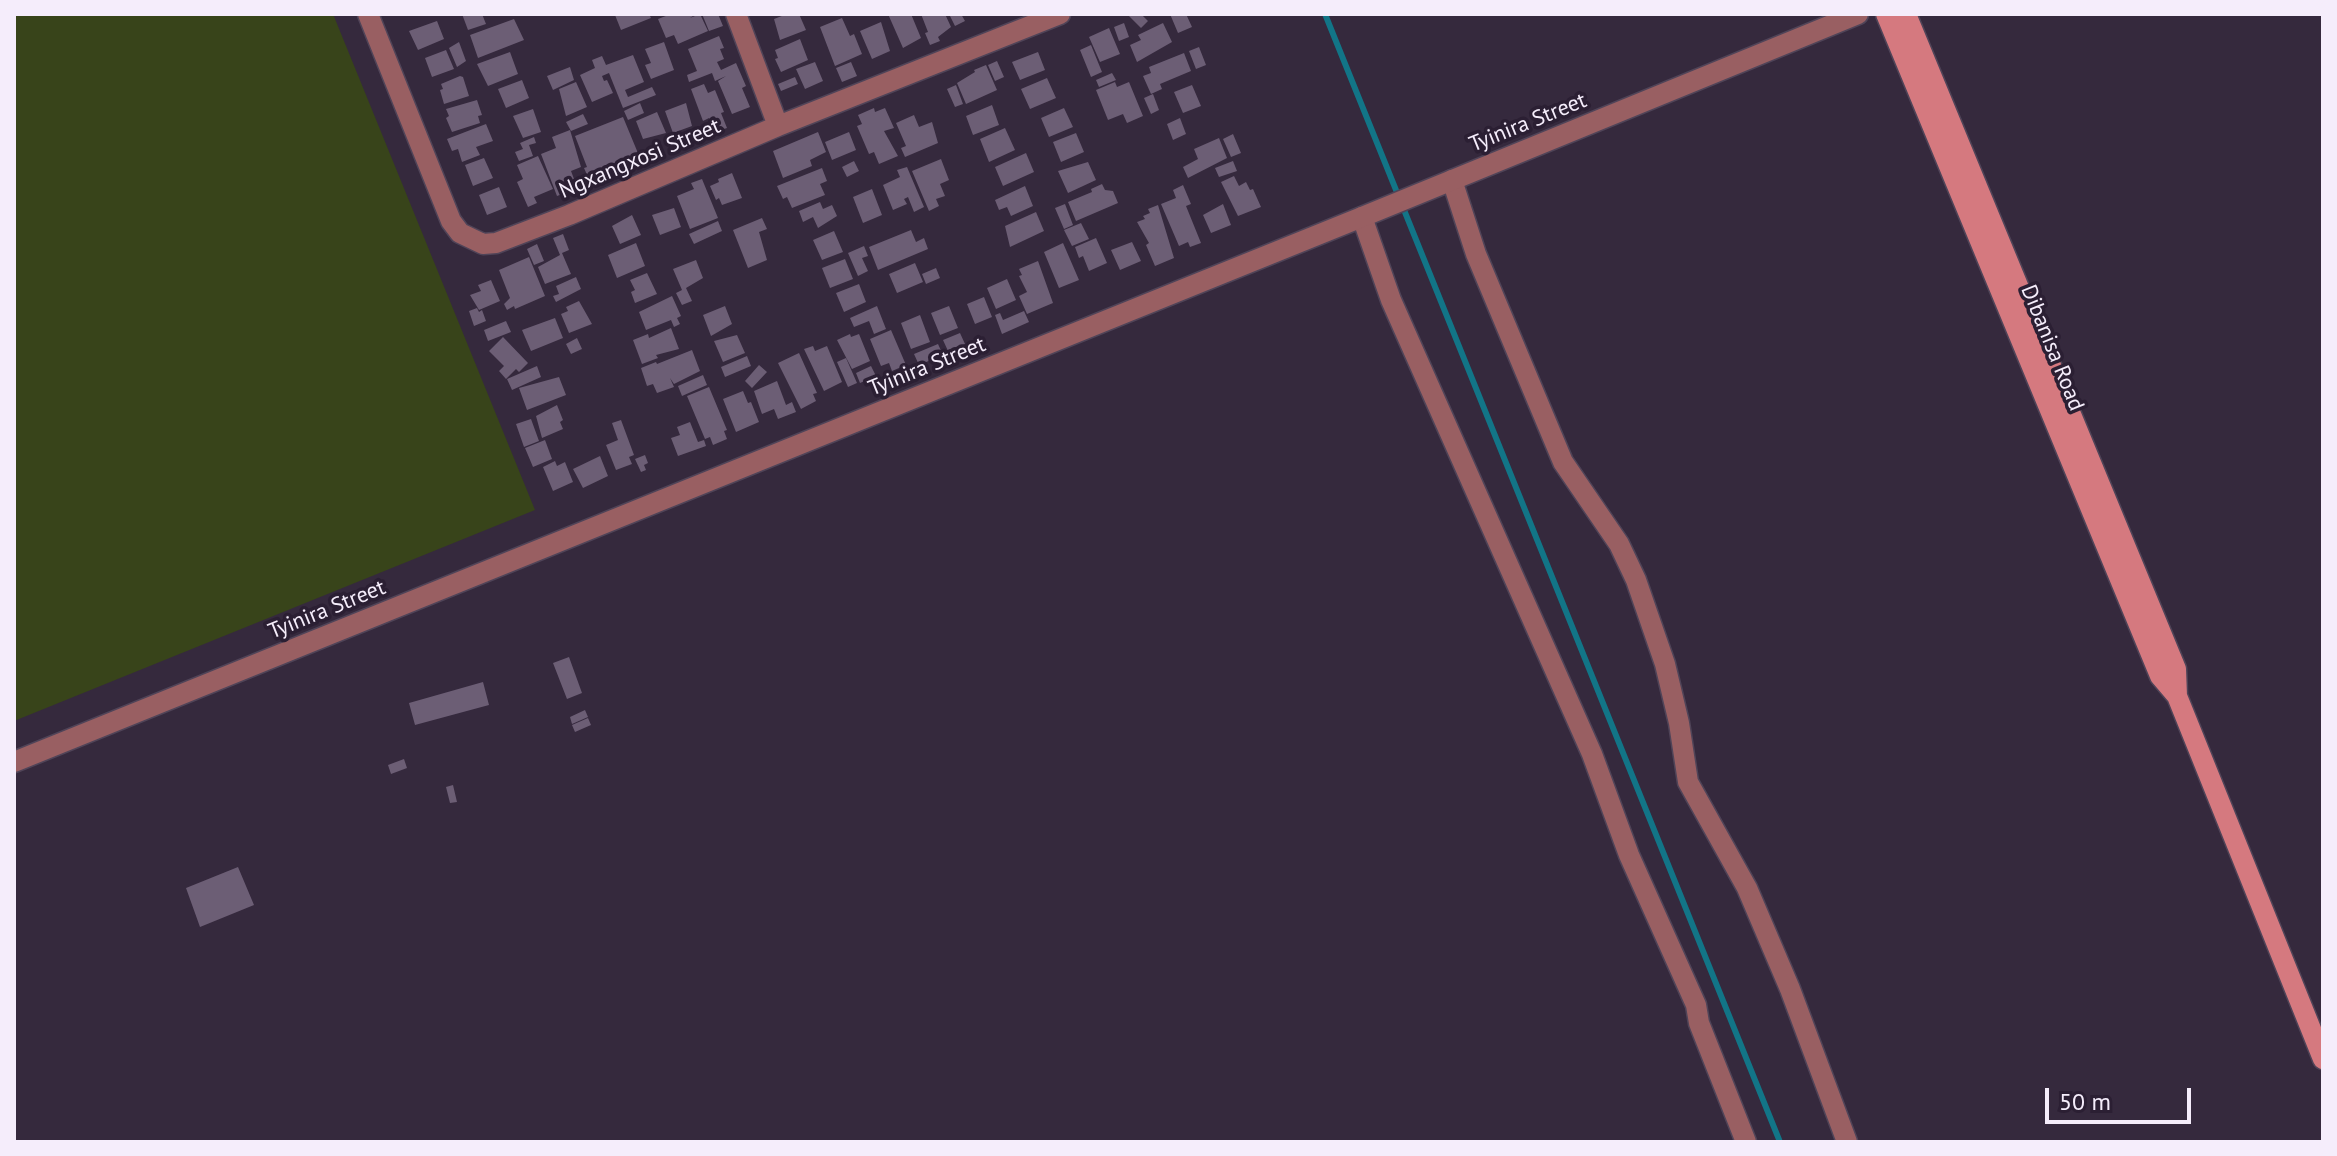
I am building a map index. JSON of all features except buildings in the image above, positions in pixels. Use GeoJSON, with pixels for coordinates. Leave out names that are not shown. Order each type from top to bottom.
{"type":"FeatureCollection","features":[{"type":"Feature","properties":{"kind":"main road","name":"Dibanisa Road"},"geometry":{"type":"LineString","coordinates":[[1886,14],[2160,676],[2177,696],[2323,1059]]}},
{"type":"Feature","properties":{"kind":"main road","name":"Dibanisa Road"},"geometry":{"type":"LineString","coordinates":[[1906,14],[2176,669],[2177,696]]}},
{"type":"Feature","properties":{"kind":"street","name":"Ngxangxosi Street"},"geometry":{"type":"LineString","coordinates":[[368,14],[451,221],[460,233],[483,244],[496,243],[569,215],[778,126],[1060,14]]}},
{"type":"Feature","properties":{"kind":"street"},"geometry":{"type":"LineString","coordinates":[[736,14],[778,126]]}},
{"type":"Feature","properties":{"kind":"street","name":"Tyinira Street"},"geometry":{"type":"LineString","coordinates":[[14,762],[1858,14]]}},
{"type":"Feature","properties":{"kind":"street"},"geometry":{"type":"LineString","coordinates":[[1452,180],[1476,254],[1563,462],[1619,544],[1636,580],[1665,664],[1679,723],[1688,782],[1747,888],[1790,989],[1847,1142]]}},
{"type":"Feature","properties":{"kind":"street"},"geometry":{"type":"LineString","coordinates":[[1371,214],[1391,300],[1592,754],[1629,855],[1696,1005],[1699,1023],[1746,1142]]}},
{"type":"Feature","properties":{"kind":"green space"},"geometry":{"type":"Polygon","coordinates":[[[14,14],[333,14],[535,510],[14,721],[14,14]]]}},
{"type":"Feature","properties":{"kind":"waterway"},"geometry":{"type":"LineString","coordinates":[[1325,14],[1780,1142]]}}]}
